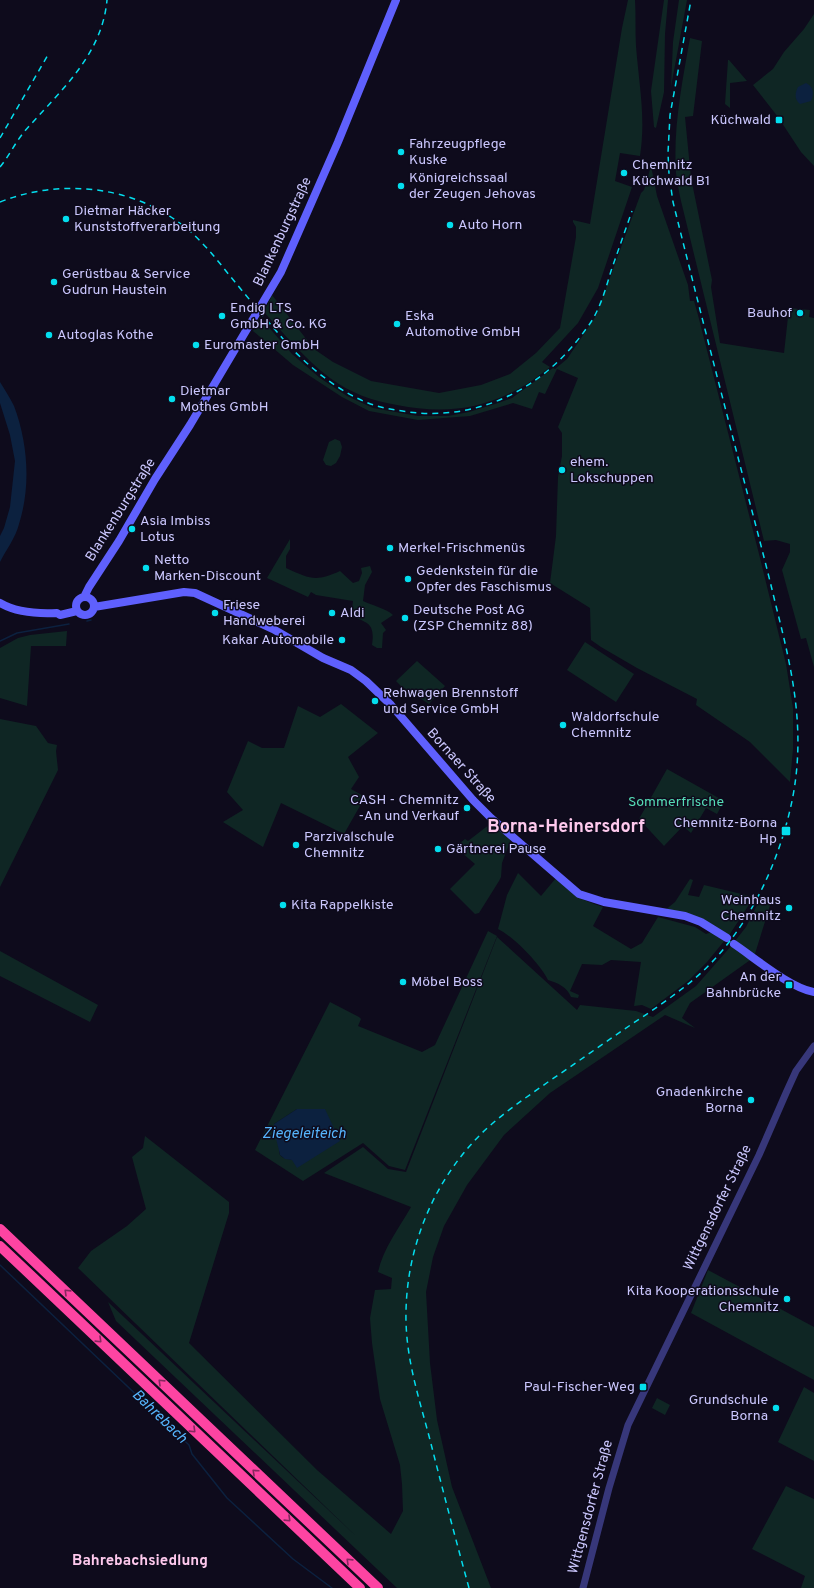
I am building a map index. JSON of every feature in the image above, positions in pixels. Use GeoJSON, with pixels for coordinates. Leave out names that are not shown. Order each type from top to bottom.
{"type":"FeatureCollection","features":[{"type":"Feature","properties":{"kind":"highway"},"geometry":{"type":"LineString","coordinates":[[0,1229],[378,1588]]}},
{"type":"Feature","properties":{"kind":"highway"},"geometry":{"type":"LineString","coordinates":[[0,1246],[360,1588]]}},
{"type":"Feature","properties":{"kind":"main road","name":"Blankenburgstraße"},"geometry":{"type":"LineString","coordinates":[[90,601],[92,591],[91,584],[190,425],[281,272],[338,142],[396,0]]}},
{"type":"Feature","properties":{"kind":"main road","name":"Bornaer Straße"},"geometry":{"type":"LineString","coordinates":[[90,601],[114,602],[146,599],[184,592],[195,593],[264,624],[323,658],[351,670],[366,681],[391,705],[431,753],[491,818],[579,894],[604,902],[686,916],[702,922],[727,938]]}},
{"type":"Feature","properties":{"kind":"main road"},"geometry":{"type":"LineString","coordinates":[[78,599],[90,601],[92,611],[88,615],[82,615],[76,608],[78,599]]}},
{"type":"Feature","properties":{"kind":"main road"},"geometry":{"type":"LineString","coordinates":[[0,603],[20,611],[57,613],[76,608]]}},
{"type":"Feature","properties":{"kind":"main road"},"geometry":{"type":"LineString","coordinates":[[734,944],[770,970],[797,986],[814,992]]}},
{"type":"Feature","properties":{"kind":"street","name":"Wittgensdorfer Straße"},"geometry":{"type":"LineString","coordinates":[[583,1588],[611,1480],[628,1424],[756,1161],[796,1071],[814,1046]]}},
{"type":"Feature","properties":{"kind":"green space"},"geometry":{"type":"Polygon","coordinates":[[[628,0],[635,0],[636,46],[642,114],[642,142],[640,156],[620,153],[615,181],[632,187],[598,288],[578,323],[542,362],[550,367],[520,388],[490,401],[460,408],[445,409],[414,408],[371,399],[346,388],[321,371],[264,312],[272,295],[314,349],[333,362],[371,381],[439,393],[481,385],[510,374],[536,353],[560,328],[576,237],[576,227],[573,220],[590,224],[622,28],[628,0]]]}},
{"type":"Feature","properties":{"kind":"green space"},"geometry":{"type":"Polygon","coordinates":[[[664,0],[668,0],[665,34],[664,92],[656,128],[654,127],[651,91],[664,0]]]}},
{"type":"Feature","properties":{"kind":"green space"},"geometry":{"type":"Polygon","coordinates":[[[679,0],[687,0],[671,87],[673,42],[679,0]]]}},
{"type":"Feature","properties":{"kind":"green space"},"geometry":{"type":"Polygon","coordinates":[[[814,14],[814,166],[801,152],[778,117],[753,85],[773,69],[784,52],[804,29],[814,14]]]}},
{"type":"Feature","properties":{"kind":"green space"},"geometry":{"type":"Polygon","coordinates":[[[690,38],[702,41],[693,116],[685,117],[691,178],[712,280],[711,287],[720,343],[784,353],[789,308],[810,310],[809,317],[814,318],[814,667],[806,638],[801,639],[782,570],[790,552],[790,544],[776,540],[764,541],[679,191],[675,156],[677,122],[690,38]]]}},
{"type":"Feature","properties":{"kind":"green space"},"geometry":{"type":"Polygon","coordinates":[[[728,60],[747,81],[730,83],[730,108],[725,104],[728,60]]]}},
{"type":"Feature","properties":{"kind":"green space"},"geometry":{"type":"Polygon","coordinates":[[[651,166],[657,196],[688,285],[690,301],[694,301],[698,315],[786,664],[793,708],[793,749],[790,782],[750,742],[696,705],[697,699],[637,668],[591,640],[590,608],[550,583],[556,536],[558,477],[562,456],[562,433],[558,427],[578,378],[557,369],[545,394],[539,392],[532,409],[513,403],[470,416],[418,420],[369,411],[342,397],[293,365],[253,331],[260,317],[292,354],[320,378],[347,396],[373,408],[418,416],[448,416],[469,412],[512,398],[553,368],[555,369],[567,359],[596,316],[641,193],[644,190],[651,166]]]}},
{"type":"Feature","properties":{"kind":"green space"},"geometry":{"type":"Polygon","coordinates":[[[335,439],[340,441],[342,447],[340,456],[336,463],[331,466],[326,465],[323,460],[329,442],[335,439]]]}},
{"type":"Feature","properties":{"kind":"green space"},"geometry":{"type":"Polygon","coordinates":[[[290,539],[290,549],[286,556],[286,568],[301,575],[319,578],[340,571],[353,583],[359,581],[362,573],[361,568],[370,566],[372,572],[365,585],[363,601],[383,609],[393,615],[381,623],[386,630],[383,633],[382,648],[377,648],[372,645],[373,633],[369,625],[351,616],[353,601],[316,595],[311,592],[308,597],[267,578],[290,539]]]}},
{"type":"Feature","properties":{"kind":"green space"},"geometry":{"type":"Polygon","coordinates":[[[67,631],[66,646],[31,646],[27,706],[0,698],[0,648],[18,638],[30,635],[67,631]]]}},
{"type":"Feature","properties":{"kind":"green space"},"geometry":{"type":"Polygon","coordinates":[[[585,642],[634,674],[616,702],[567,670],[585,642]]]}},
{"type":"Feature","properties":{"kind":"green space"},"geometry":{"type":"Polygon","coordinates":[[[417,661],[445,686],[429,704],[401,686],[396,681],[417,661]]]}},
{"type":"Feature","properties":{"kind":"green space"},"geometry":{"type":"Polygon","coordinates":[[[341,704],[378,733],[348,757],[359,777],[351,789],[365,797],[344,834],[281,803],[263,847],[223,822],[243,810],[227,792],[248,741],[262,748],[284,748],[298,706],[320,717],[341,704]]]}},
{"type":"Feature","properties":{"kind":"green space"},"geometry":{"type":"Polygon","coordinates":[[[0,719],[36,726],[48,743],[57,745],[56,751],[58,770],[0,887],[0,719]]]}},
{"type":"Feature","properties":{"kind":"green space","name":"Sommerfrische"},"geometry":{"type":"Polygon","coordinates":[[[667,769],[724,801],[717,814],[706,808],[691,833],[683,826],[664,846],[639,819],[667,769]]]}},
{"type":"Feature","properties":{"kind":"green space"},"geometry":{"type":"Polygon","coordinates":[[[490,824],[511,839],[502,863],[501,877],[479,913],[475,914],[450,889],[475,864],[455,847],[465,839],[468,841],[490,824]]]}},
{"type":"Feature","properties":{"kind":"green space"},"geometry":{"type":"Polygon","coordinates":[[[518,873],[541,896],[556,878],[577,896],[603,907],[593,926],[631,949],[642,943],[658,917],[695,927],[706,934],[712,932],[725,940],[707,962],[688,981],[651,1009],[642,1005],[634,1006],[641,962],[611,960],[602,965],[582,964],[570,991],[579,995],[578,998],[571,997],[562,986],[548,980],[526,952],[511,938],[498,929],[507,895],[518,873]]]}},
{"type":"Feature","properties":{"kind":"green space"},"geometry":{"type":"Polygon","coordinates":[[[690,879],[693,880],[688,895],[699,897],[704,885],[754,897],[728,937],[664,911],[675,902],[690,879]]]}},
{"type":"Feature","properties":{"kind":"green space"},"geometry":{"type":"Polygon","coordinates":[[[761,897],[772,899],[754,957],[735,941],[746,927],[761,897]]]}},
{"type":"Feature","properties":{"kind":"green space"},"geometry":{"type":"Polygon","coordinates":[[[488,931],[497,936],[405,1170],[389,1166],[363,1143],[303,1181],[255,1150],[330,1002],[359,1017],[361,1019],[358,1026],[422,1052],[435,1045],[488,931]],[[297,1109],[274,1124],[279,1145],[279,1153],[281,1156],[292,1160],[325,1109],[297,1109]]]}},
{"type":"Feature","properties":{"kind":"green space"},"geometry":{"type":"Polygon","coordinates":[[[497,937],[577,1010],[580,1005],[636,1011],[653,1017],[696,986],[732,945],[753,958],[690,1003],[682,1018],[695,1028],[665,1015],[550,1093],[504,1135],[467,1185],[444,1226],[433,1257],[426,1292],[430,1363],[437,1420],[452,1487],[491,1588],[397,1588],[116,1321],[108,1302],[358,1538],[78,1268],[91,1251],[127,1226],[146,1209],[132,1157],[143,1148],[145,1136],[229,1202],[229,1213],[189,1343],[317,1470],[391,1534],[403,1511],[402,1484],[400,1465],[380,1399],[370,1318],[375,1290],[391,1289],[392,1278],[378,1272],[380,1263],[387,1247],[411,1207],[324,1173],[363,1147],[388,1169],[406,1172],[497,937]]]}},
{"type":"Feature","properties":{"kind":"green space"},"geometry":{"type":"Polygon","coordinates":[[[0,951],[98,1005],[90,1022],[0,976],[0,951]]]}},
{"type":"Feature","properties":{"kind":"green space"},"geometry":{"type":"Polygon","coordinates":[[[708,1270],[814,1327],[814,1380],[691,1313],[708,1270]]]}},
{"type":"Feature","properties":{"kind":"green space"},"geometry":{"type":"Polygon","coordinates":[[[804,1387],[814,1393],[814,1461],[778,1442],[804,1387]]]}},
{"type":"Feature","properties":{"kind":"green space"},"geometry":{"type":"Polygon","coordinates":[[[657,1398],[670,1405],[665,1415],[652,1408],[657,1398]]]}},
{"type":"Feature","properties":{"kind":"green space"},"geometry":{"type":"Polygon","coordinates":[[[786,1486],[814,1499],[814,1588],[801,1588],[805,1576],[752,1549],[786,1486]]]}},
{"type":"Feature","properties":{"kind":"water"},"geometry":{"type":"Polygon","coordinates":[[[806,83],[812,89],[812,98],[811,101],[800,104],[796,98],[796,91],[798,87],[806,83]]]}},
{"type":"Feature","properties":{"kind":"water"},"geometry":{"type":"Polygon","coordinates":[[[0,382],[14,406],[19,420],[25,450],[26,480],[23,510],[18,529],[0,562],[0,536],[10,507],[15,461],[10,435],[0,403],[0,382]]]}},
{"type":"Feature","properties":{"kind":"water","name":"Ziegeleiteich"},"geometry":{"type":"Polygon","coordinates":[[[297,1109],[325,1109],[340,1141],[297,1168],[292,1160],[285,1159],[280,1155],[275,1136],[274,1124],[297,1109]]]}},
{"type":"Feature","properties":{"kind":"waterway"},"geometry":{"type":"LineString","coordinates":[[87,621],[91,620]]}},
{"type":"Feature","properties":{"kind":"waterway"},"geometry":{"type":"LineString","coordinates":[[0,641],[17,633],[69,624]]}},
{"type":"Feature","properties":{"kind":"waterway","name":"Bahrebach"},"geometry":{"type":"LineString","coordinates":[[0,1265],[189,1445],[192,1454],[227,1498],[293,1559],[332,1588]]}},
{"type":"Feature","properties":{"kind":"railway"},"geometry":{"type":"LineString","coordinates":[[0,167],[24,132],[77,72],[88,56],[97,39],[107,0]]}},
{"type":"Feature","properties":{"kind":"railway"},"geometry":{"type":"LineString","coordinates":[[469,1588],[417,1390],[410,1359],[406,1328],[406,1312],[411,1264],[417,1240],[426,1217],[436,1195],[449,1173],[463,1153],[480,1135],[504,1114],[530,1095],[677,993],[702,972],[719,955],[748,915],[770,871],[786,824],[796,776],[798,727],[796,703],[788,655],[766,563],[673,202],[669,174],[668,153],[670,115],[691,0]]}},
{"type":"Feature","properties":{"kind":"railway"},"geometry":{"type":"LineString","coordinates":[[0,138],[49,53]]}},
{"type":"Feature","properties":{"kind":"railway"},"geometry":{"type":"LineString","coordinates":[[0,202],[26,194],[53,189],[80,189],[107,192],[134,199],[158,210],[181,224],[202,243],[290,347],[326,379],[346,392],[373,405],[409,412],[436,413],[461,411],[486,405],[509,396],[531,383],[551,368],[570,350],[595,316],[632,211]]}},
{"type":"Feature","properties":{"kind":"place","name":"Küchwald"},"geometry":{"type":"Point","coordinates":[779,120]}},
{"type":"Feature","properties":{"kind":"place","name":"Fahrzeugpflege Kuske"},"geometry":{"type":"Point","coordinates":[401,152]}},
{"type":"Feature","properties":{"kind":"place","name":"Chemnitz Küchwald B1"},"geometry":{"type":"Point","coordinates":[624,173]}},
{"type":"Feature","properties":{"kind":"place","name":"Königreichssaal der Zeugen Jehovas"},"geometry":{"type":"Point","coordinates":[401,186]}},
{"type":"Feature","properties":{"kind":"place","name":"Dietmar Häcker Kunststoffverarbeitung"},"geometry":{"type":"Point","coordinates":[66,219]}},
{"type":"Feature","properties":{"kind":"place","name":"Auto Horn"},"geometry":{"type":"Point","coordinates":[450,225]}},
{"type":"Feature","properties":{"kind":"place","name":"Gerüstbau & Service Gudrun Haustein"},"geometry":{"type":"Point","coordinates":[54,282]}},
{"type":"Feature","properties":{"kind":"place","name":"Bauhof"},"geometry":{"type":"Point","coordinates":[800,313]}},
{"type":"Feature","properties":{"kind":"place","name":"Endig LTS GmbH & Co. KG"},"geometry":{"type":"Point","coordinates":[222,316]}},
{"type":"Feature","properties":{"kind":"place","name":"Eska Automotive GmbH"},"geometry":{"type":"Point","coordinates":[397,324]}},
{"type":"Feature","properties":{"kind":"place","name":"Autoglas Kothe"},"geometry":{"type":"Point","coordinates":[49,335]}},
{"type":"Feature","properties":{"kind":"place","name":"Euromaster GmbH"},"geometry":{"type":"Point","coordinates":[196,345]}},
{"type":"Feature","properties":{"kind":"place","name":"Dietmar Mothes GmbH"},"geometry":{"type":"Point","coordinates":[172,399]}},
{"type":"Feature","properties":{"kind":"place","name":"ehem. Lokschuppen"},"geometry":{"type":"Point","coordinates":[562,470]}},
{"type":"Feature","properties":{"kind":"place","name":"Asia Imbiss Lotus"},"geometry":{"type":"Point","coordinates":[132,529]}},
{"type":"Feature","properties":{"kind":"place","name":"Merkel-Frischmenüs"},"geometry":{"type":"Point","coordinates":[390,548]}},
{"type":"Feature","properties":{"kind":"place","name":"Netto Marken-Discount"},"geometry":{"type":"Point","coordinates":[146,568]}},
{"type":"Feature","properties":{"kind":"place","name":"Gedenkstein für die Opfer des Faschismus"},"geometry":{"type":"Point","coordinates":[408,579]}},
{"type":"Feature","properties":{"kind":"place","name":"Friese Handweberei"},"geometry":{"type":"Point","coordinates":[215,613]}},
{"type":"Feature","properties":{"kind":"place","name":"Aldi"},"geometry":{"type":"Point","coordinates":[332,613]}},
{"type":"Feature","properties":{"kind":"place","name":"Deutsche Post AG (ZSP Chemnitz 88)"},"geometry":{"type":"Point","coordinates":[405,618]}},
{"type":"Feature","properties":{"kind":"place","name":"Kakar Automobile"},"geometry":{"type":"Point","coordinates":[342,640]}},
{"type":"Feature","properties":{"kind":"place","name":"Rehwagen Brennstoff und Service GmbH"},"geometry":{"type":"Point","coordinates":[375,701]}},
{"type":"Feature","properties":{"kind":"place","name":"Waldorfschule Chemnitz"},"geometry":{"type":"Point","coordinates":[563,725]}},
{"type":"Feature","properties":{"kind":"place","name":"CASH - Chemnitz -An und Verkauf"},"geometry":{"type":"Point","coordinates":[467,808]}},
{"type":"Feature","properties":{"kind":"place","name":"Chemnitz-Borna Hp"},"geometry":{"type":"Point","coordinates":[786,831]}},
{"type":"Feature","properties":{"kind":"place","name":"Parzivalschule Chemnitz"},"geometry":{"type":"Point","coordinates":[296,845]}},
{"type":"Feature","properties":{"kind":"place","name":"Gärtnerei Pause"},"geometry":{"type":"Point","coordinates":[438,849]}},
{"type":"Feature","properties":{"kind":"place","name":"Kita Rappelkiste"},"geometry":{"type":"Point","coordinates":[283,905]}},
{"type":"Feature","properties":{"kind":"place","name":"Weinhaus Chemnitz"},"geometry":{"type":"Point","coordinates":[789,908]}},
{"type":"Feature","properties":{"kind":"place","name":"Möbel Boss"},"geometry":{"type":"Point","coordinates":[403,982]}},
{"type":"Feature","properties":{"kind":"place","name":"An der Bahnbrücke"},"geometry":{"type":"Point","coordinates":[789,985]}},
{"type":"Feature","properties":{"kind":"place","name":"Gnadenkirche Borna"},"geometry":{"type":"Point","coordinates":[751,1100]}},
{"type":"Feature","properties":{"kind":"place","name":"Kita Kooperationsschule Chemnitz"},"geometry":{"type":"Point","coordinates":[787,1299]}},
{"type":"Feature","properties":{"kind":"place","name":"Paul-Fischer-Weg"},"geometry":{"type":"Point","coordinates":[643,1387]}},
{"type":"Feature","properties":{"kind":"place","name":"Grundschule Borna"},"geometry":{"type":"Point","coordinates":[776,1408]}},
{"type":"Feature","properties":{"kind":"district","name":"Borna-Heinersdorf"},"geometry":{"type":"Point","coordinates":[566,827]}},
{"type":"Feature","properties":{"kind":"district","name":"Bahrebachsiedlung"},"geometry":{"type":"Point","coordinates":[140,1561]}}]}
